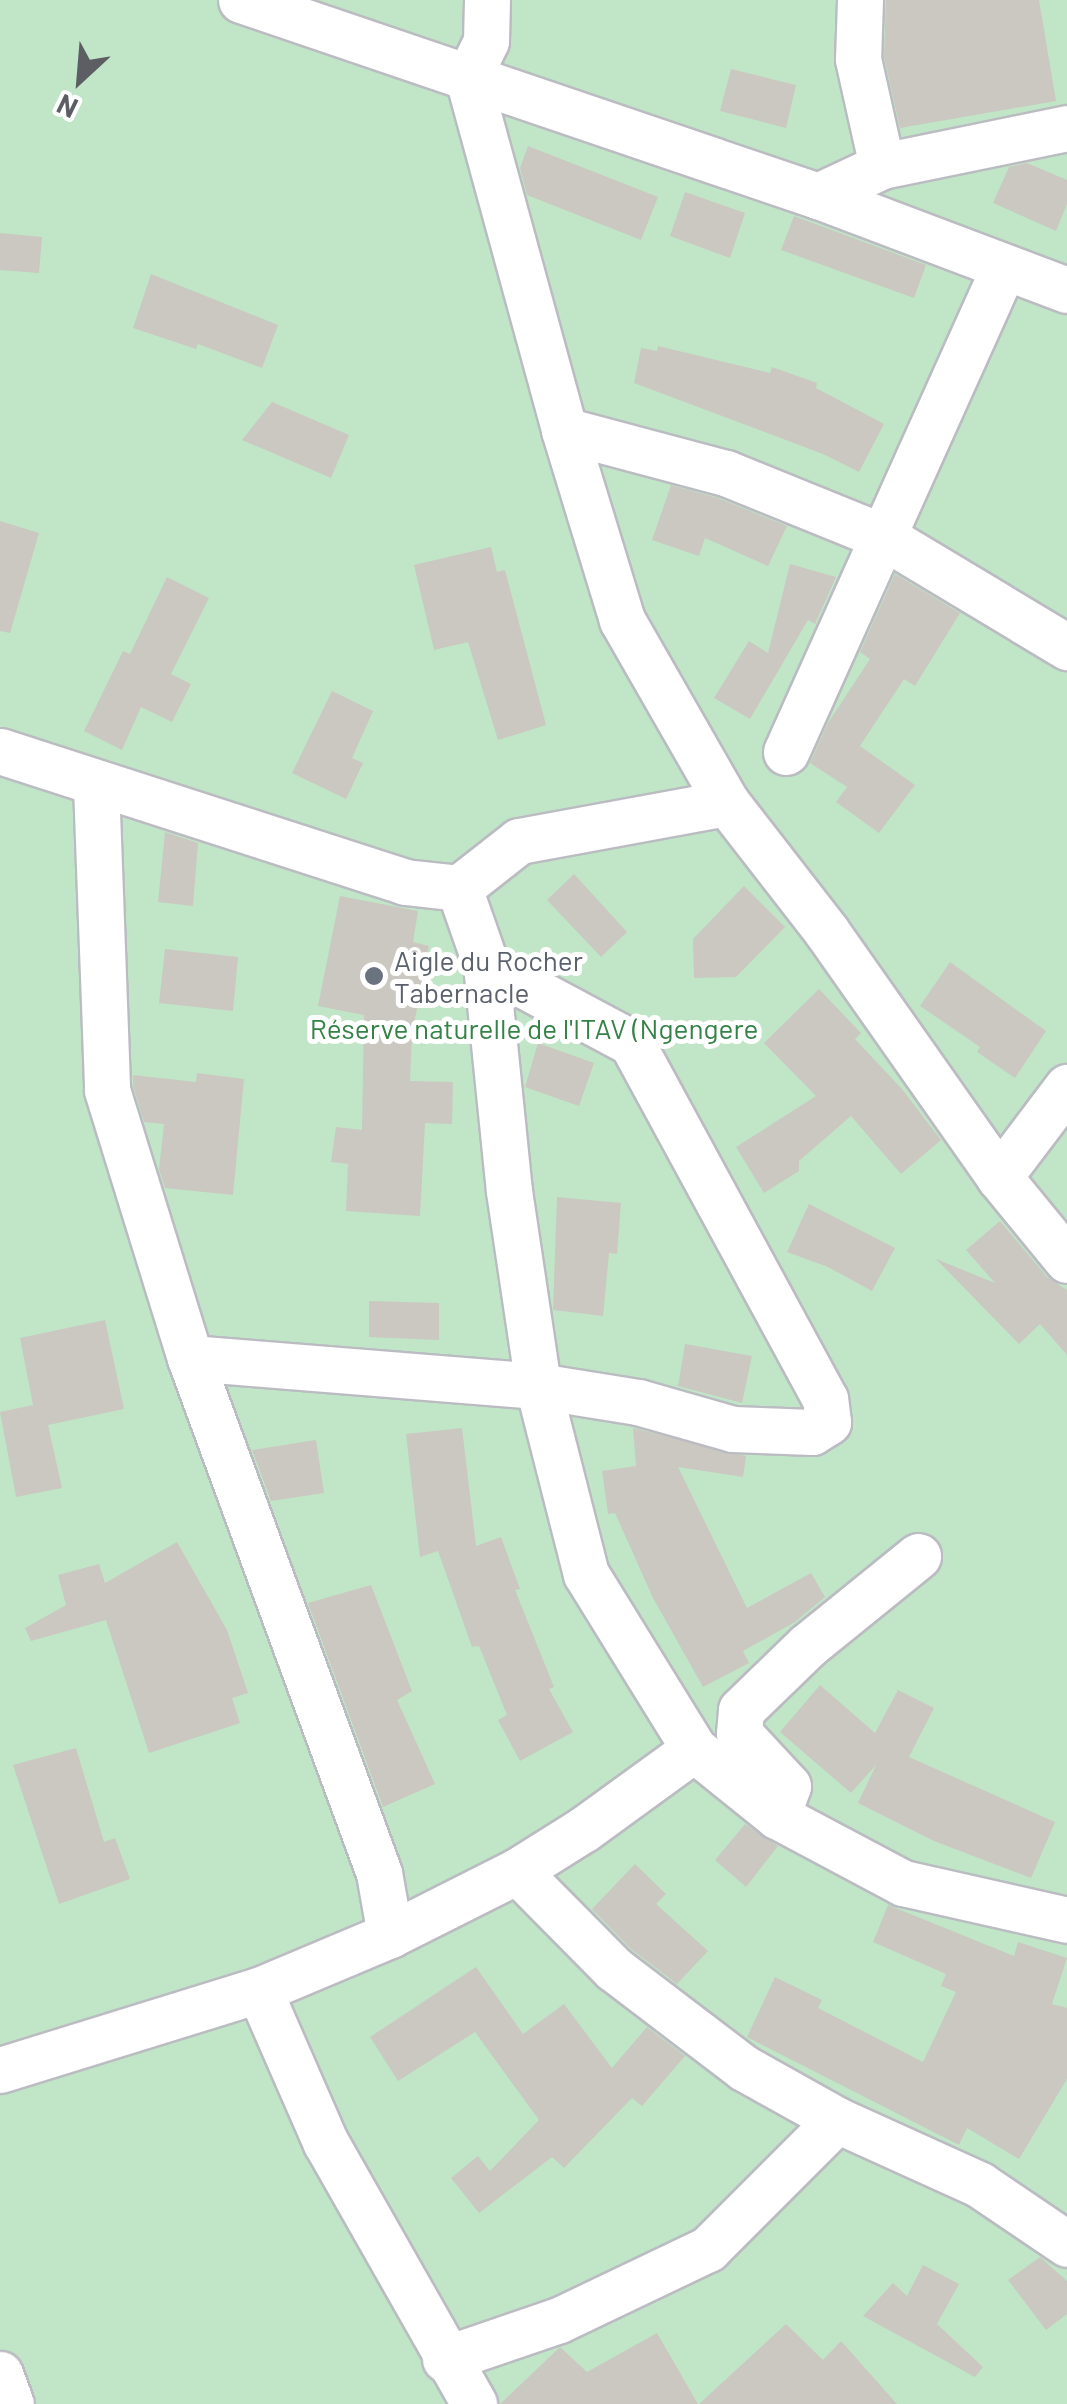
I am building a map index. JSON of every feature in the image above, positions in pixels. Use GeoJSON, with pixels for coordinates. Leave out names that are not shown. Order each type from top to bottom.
{"type":"FeatureCollection","features":[{"type":"Feature","properties":{"kind":"street"},"geometry":{"type":"LineString","coordinates":[[242,0],[818,196],[1067,290]]}},
{"type":"Feature","properties":{"kind":"street"},"geometry":{"type":"LineString","coordinates":[[487,0],[486,41],[468,78],[564,430],[622,620],[727,803],[827,932],[999,1176],[1067,1260]]}},
{"type":"Feature","properties":{"kind":"street"},"geometry":{"type":"LineString","coordinates":[[860,0],[858,59],[882,166]]}},
{"type":"Feature","properties":{"kind":"street"},"geometry":{"type":"LineString","coordinates":[[818,196],[882,166],[1067,128]]}},
{"type":"Feature","properties":{"kind":"street"},"geometry":{"type":"LineString","coordinates":[[786,752],[1004,266]]}},
{"type":"Feature","properties":{"kind":"street"},"geometry":{"type":"LineString","coordinates":[[564,430],[726,474],[884,537],[1067,647]]}},
{"type":"Feature","properties":{"kind":"street"},"geometry":{"type":"LineString","coordinates":[[0,751],[405,882],[458,888],[520,841],[727,803]]}},
{"type":"Feature","properties":{"kind":"street"},"geometry":{"type":"LineString","coordinates":[[96,785],[107,1090],[190,1358],[378,1873],[390,1935]]}},
{"type":"Feature","properties":{"kind":"street"},"geometry":{"type":"LineString","coordinates":[[458,888],[486,964],[509,1191],[538,1386],[586,1574],[694,1748],[777,1816],[903,1884],[1067,1920]]}},
{"type":"Feature","properties":{"kind":"street"},"geometry":{"type":"LineString","coordinates":[[190,1358],[538,1386],[638,1402],[733,1429],[812,1432],[828,1422],[816,1382],[632,1043],[486,964]]}},
{"type":"Feature","properties":{"kind":"street"},"geometry":{"type":"LineString","coordinates":[[999,1176],[1067,1087]]}},
{"type":"Feature","properties":{"kind":"street"},"geometry":{"type":"LineString","coordinates":[[777,1816],[788,1786],[739,1733],[741,1710],[807,1646],[918,1556]]}},
{"type":"Feature","properties":{"kind":"street"},"geometry":{"type":"LineString","coordinates":[[0,2070],[259,1990],[390,1935],[517,1871],[584,1829],[694,1748]]}},
{"type":"Feature","properties":{"kind":"street"},"geometry":{"type":"LineString","coordinates":[[517,1871],[614,1969],[744,2068],[837,2120],[980,2184],[1065,2239]]}},
{"type":"Feature","properties":{"kind":"street"},"geometry":{"type":"LineString","coordinates":[[259,1990],[326,2143],[445,2360],[474,2404]]}},
{"type":"Feature","properties":{"kind":"street"},"geometry":{"type":"LineString","coordinates":[[445,2360],[559,2320],[708,2249],[837,2120]]}},
{"type":"Feature","properties":{"kind":"street"},"geometry":{"type":"LineString","coordinates":[[0,2374],[11,2404]]}},
{"type":"Feature","properties":{"kind":"green space","name":"Réserve naturelle de l'ITAV (Ngengere"},"geometry":{"type":"Polygon","coordinates":[[[0,0],[1067,0],[1067,2404],[0,2404],[0,0]]]}},
{"type":"Feature","properties":{"kind":"building"},"geometry":{"type":"Polygon","coordinates":[[[886,0],[1039,0],[1056,101],[900,128],[884,57],[886,0]]]}},
{"type":"Feature","properties":{"kind":"building"},"geometry":{"type":"Polygon","coordinates":[[[731,69],[796,85],[786,128],[720,111],[731,69]]]}},
{"type":"Feature","properties":{"kind":"building"},"geometry":{"type":"Polygon","coordinates":[[[528,146],[658,197],[641,240],[527,195],[520,168],[528,146]]]}},
{"type":"Feature","properties":{"kind":"building"},"geometry":{"type":"Polygon","coordinates":[[[1027,163],[1067,180],[1067,204],[1056,231],[993,203],[1009,167],[1027,163]]]}},
{"type":"Feature","properties":{"kind":"building"},"geometry":{"type":"Polygon","coordinates":[[[685,192],[745,213],[730,258],[670,236],[685,192]]]}},
{"type":"Feature","properties":{"kind":"building"},"geometry":{"type":"Polygon","coordinates":[[[794,216],[926,265],[914,298],[781,250],[794,216]]]}},
{"type":"Feature","properties":{"kind":"building"},"geometry":{"type":"Polygon","coordinates":[[[0,233],[42,237],[39,273],[0,270],[0,233]]]}},
{"type":"Feature","properties":{"kind":"building"},"geometry":{"type":"Polygon","coordinates":[[[151,274],[278,325],[262,368],[198,344],[196,349],[133,328],[151,274]]]}},
{"type":"Feature","properties":{"kind":"building"},"geometry":{"type":"Polygon","coordinates":[[[658,346],[770,373],[772,367],[817,383],[816,388],[884,424],[859,472],[823,454],[634,383],[641,348],[657,351],[658,346]]]}},
{"type":"Feature","properties":{"kind":"building"},"geometry":{"type":"Polygon","coordinates":[[[272,402],[349,435],[331,478],[242,440],[272,402]]]}},
{"type":"Feature","properties":{"kind":"building"},"geometry":{"type":"Polygon","coordinates":[[[671,485],[718,498],[787,526],[768,566],[705,538],[699,556],[652,540],[671,485]]]}},
{"type":"Feature","properties":{"kind":"building"},"geometry":{"type":"Polygon","coordinates":[[[0,521],[39,533],[10,633],[0,631],[0,521]]]}},
{"type":"Feature","properties":{"kind":"building"},"geometry":{"type":"Polygon","coordinates":[[[491,547],[497,572],[505,570],[546,725],[498,740],[468,642],[434,650],[414,565],[491,547]]]}},
{"type":"Feature","properties":{"kind":"building"},"geometry":{"type":"Polygon","coordinates":[[[790,564],[836,577],[815,624],[808,620],[750,719],[714,698],[749,641],[768,653],[790,564]]]}},
{"type":"Feature","properties":{"kind":"building"},"geometry":{"type":"Polygon","coordinates":[[[895,574],[960,613],[915,686],[904,679],[860,746],[915,785],[879,833],[836,802],[847,787],[810,763],[828,723],[870,659],[860,652],[895,574]]]}},
{"type":"Feature","properties":{"kind":"building"},"geometry":{"type":"Polygon","coordinates":[[[167,577],[209,598],[171,674],[191,684],[172,722],[141,707],[122,750],[84,731],[123,651],[130,654],[167,577]]]}},
{"type":"Feature","properties":{"kind":"building"},"geometry":{"type":"Polygon","coordinates":[[[332,691],[373,711],[352,758],[363,763],[346,799],[292,773],[332,691]]]}},
{"type":"Feature","properties":{"kind":"building"},"geometry":{"type":"Polygon","coordinates":[[[165,832],[198,843],[193,906],[158,902],[165,832]]]}},
{"type":"Feature","properties":{"kind":"building"},"geometry":{"type":"Polygon","coordinates":[[[574,874],[627,932],[601,957],[547,900],[574,874]]]}},
{"type":"Feature","properties":{"kind":"building"},"geometry":{"type":"Polygon","coordinates":[[[744,886],[785,927],[736,977],[694,978],[693,939],[744,886]]]}},
{"type":"Feature","properties":{"kind":"building"},"geometry":{"type":"Polygon","coordinates":[[[340,896],[418,911],[413,942],[429,946],[412,1034],[410,1081],[453,1082],[452,1124],[425,1123],[420,1216],[346,1211],[348,1164],[331,1162],[336,1127],[362,1130],[364,1015],[318,1006],[340,896]]]}},
{"type":"Feature","properties":{"kind":"building"},"geometry":{"type":"Polygon","coordinates":[[[165,949],[238,957],[233,1011],[159,1003],[165,949]]]}},
{"type":"Feature","properties":{"kind":"building"},"geometry":{"type":"Polygon","coordinates":[[[950,962],[1046,1031],[1015,1078],[977,1052],[980,1047],[920,1006],[950,962]]]}},
{"type":"Feature","properties":{"kind":"building"},"geometry":{"type":"Polygon","coordinates":[[[819,989],[861,1033],[855,1039],[902,1089],[941,1140],[901,1174],[851,1116],[799,1161],[799,1171],[764,1193],[736,1147],[816,1096],[764,1043],[819,989]]]}},
{"type":"Feature","properties":{"kind":"building"},"geometry":{"type":"Polygon","coordinates":[[[538,1043],[594,1063],[579,1106],[525,1087],[538,1043]]]}},
{"type":"Feature","properties":{"kind":"building"},"geometry":{"type":"Polygon","coordinates":[[[197,1073],[244,1079],[233,1195],[165,1188],[159,1169],[164,1124],[144,1122],[133,1086],[133,1075],[196,1082],[197,1073]]]}},
{"type":"Feature","properties":{"kind":"building"},"geometry":{"type":"Polygon","coordinates":[[[557,1197],[621,1203],[617,1254],[609,1253],[603,1316],[553,1310],[557,1197]]]}},
{"type":"Feature","properties":{"kind":"building"},"geometry":{"type":"Polygon","coordinates":[[[809,1204],[895,1248],[872,1291],[828,1267],[787,1252],[809,1204]]]}},
{"type":"Feature","properties":{"kind":"building"},"geometry":{"type":"Polygon","coordinates":[[[1000,1221],[1047,1277],[1067,1290],[1067,1355],[1040,1324],[1019,1344],[936,1259],[995,1283],[966,1250],[1000,1221]]]}},
{"type":"Feature","properties":{"kind":"building"},"geometry":{"type":"Polygon","coordinates":[[[369,1301],[439,1303],[439,1340],[369,1337],[369,1301]]]}},
{"type":"Feature","properties":{"kind":"building"},"geometry":{"type":"Polygon","coordinates":[[[105,1320],[124,1409],[48,1425],[62,1488],[16,1497],[0,1412],[33,1405],[20,1338],[105,1320]]]}},
{"type":"Feature","properties":{"kind":"building"},"geometry":{"type":"Polygon","coordinates":[[[685,1344],[752,1356],[742,1403],[678,1386],[685,1344]]]}},
{"type":"Feature","properties":{"kind":"building"},"geometry":{"type":"Polygon","coordinates":[[[462,1428],[476,1546],[501,1537],[520,1589],[515,1590],[554,1687],[549,1689],[573,1732],[520,1761],[498,1720],[507,1715],[479,1646],[472,1647],[438,1551],[420,1557],[406,1434],[462,1428]]]}},
{"type":"Feature","properties":{"kind":"building"},"geometry":{"type":"Polygon","coordinates":[[[633,1428],[746,1456],[743,1477],[678,1467],[747,1608],[811,1573],[825,1597],[795,1622],[743,1651],[749,1663],[703,1687],[653,1598],[615,1513],[608,1514],[602,1471],[636,1466],[633,1428]]]}},
{"type":"Feature","properties":{"kind":"building"},"geometry":{"type":"Polygon","coordinates":[[[316,1440],[324,1493],[271,1501],[252,1450],[316,1440]]]}},
{"type":"Feature","properties":{"kind":"building"},"geometry":{"type":"Polygon","coordinates":[[[177,1542],[227,1630],[248,1693],[232,1698],[240,1723],[149,1753],[106,1620],[31,1641],[25,1628],[66,1605],[58,1575],[99,1564],[105,1583],[177,1542]]]}},
{"type":"Feature","properties":{"kind":"building"},"geometry":{"type":"Polygon","coordinates":[[[371,1585],[412,1691],[397,1700],[435,1784],[383,1807],[308,1603],[371,1585]]]}},
{"type":"Feature","properties":{"kind":"building"},"geometry":{"type":"Polygon","coordinates":[[[820,1685],[875,1733],[898,1690],[934,1708],[909,1757],[1055,1822],[1031,1878],[934,1841],[858,1803],[876,1765],[851,1793],[780,1732],[820,1685]]]}},
{"type":"Feature","properties":{"kind":"building"},"geometry":{"type":"Polygon","coordinates":[[[76,1748],[104,1842],[115,1838],[130,1879],[59,1904],[13,1765],[76,1748]]]}},
{"type":"Feature","properties":{"kind":"building"},"geometry":{"type":"Polygon","coordinates":[[[745,1824],[778,1846],[746,1887],[715,1860],[745,1824]]]}},
{"type":"Feature","properties":{"kind":"building"},"geometry":{"type":"Polygon","coordinates":[[[635,1864],[666,1894],[656,1904],[708,1951],[677,1984],[631,1949],[592,1909],[635,1864]]]}},
{"type":"Feature","properties":{"kind":"building"},"geometry":{"type":"Polygon","coordinates":[[[888,1905],[1014,1956],[1018,1942],[1067,1958],[1052,2004],[1067,2008],[1067,2079],[1019,2159],[967,2128],[959,2145],[747,2037],[775,1977],[822,2000],[818,2008],[923,2062],[956,1992],[941,1986],[946,1974],[873,1942],[888,1905]]]}},
{"type":"Feature","properties":{"kind":"building"},"geometry":{"type":"Polygon","coordinates":[[[476,1967],[523,2034],[564,2004],[612,2068],[647,2027],[685,2056],[642,2106],[632,2098],[564,2168],[552,2157],[479,2213],[451,2178],[478,2156],[490,2171],[539,2120],[475,2032],[398,2081],[370,2037],[476,1967]]]}},
{"type":"Feature","properties":{"kind":"building"},"geometry":{"type":"Polygon","coordinates":[[[1040,2257],[1067,2281],[1067,2314],[1046,2330],[1008,2280],[1040,2257]]]}},
{"type":"Feature","properties":{"kind":"building"},"geometry":{"type":"Polygon","coordinates":[[[923,2265],[959,2284],[937,2324],[983,2367],[975,2377],[863,2316],[893,2283],[907,2296],[923,2265]]]}},
{"type":"Feature","properties":{"kind":"building"},"geometry":{"type":"Polygon","coordinates":[[[786,2324],[823,2360],[841,2341],[897,2404],[699,2404],[786,2324]]]}},
{"type":"Feature","properties":{"kind":"building"},"geometry":{"type":"Polygon","coordinates":[[[657,2333],[698,2404],[500,2404],[560,2347],[587,2372],[657,2333]]]}},
{"type":"Feature","properties":{"kind":"place","name":"Aigle du Rocher Tabernacle"},"geometry":{"type":"Point","coordinates":[374,976]}}]}
